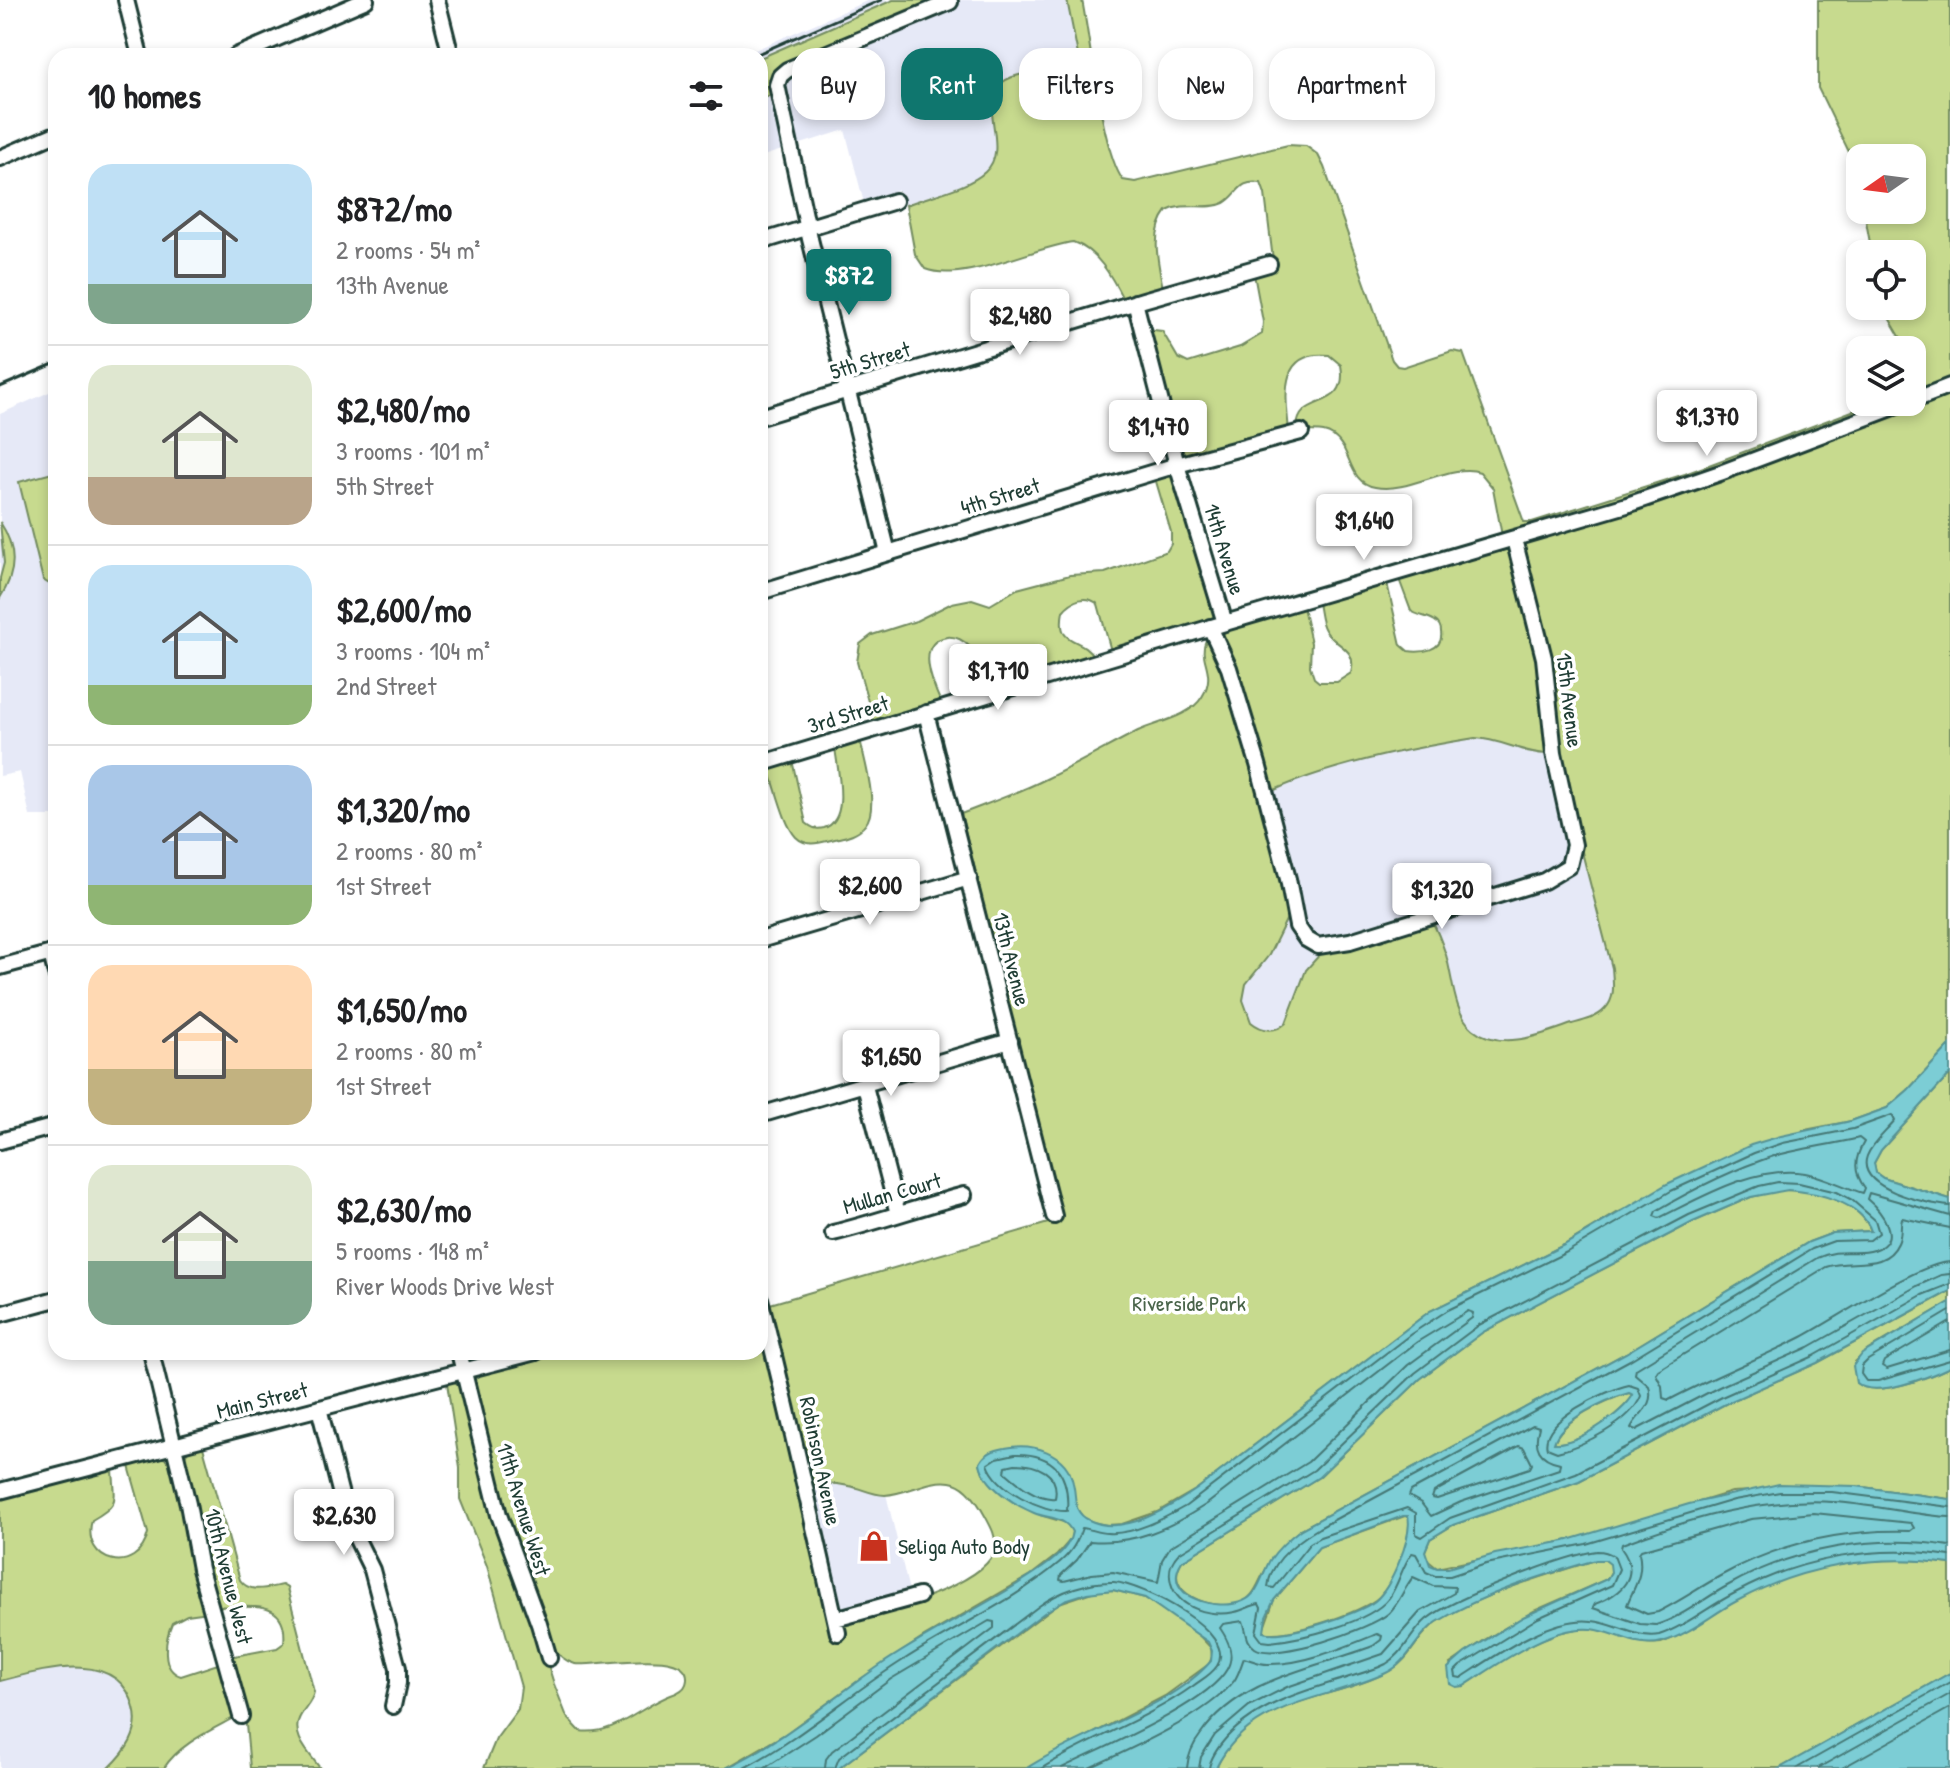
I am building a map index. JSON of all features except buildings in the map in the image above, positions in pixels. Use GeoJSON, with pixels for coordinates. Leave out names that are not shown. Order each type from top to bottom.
{"type":"FeatureCollection","features":[{"type":"Feature","properties":{"kind":"street"},"geometry":{"type":"LineString","coordinates":[[126,0],[138,48]]}},
{"type":"Feature","properties":{"kind":"street"},"geometry":{"type":"LineString","coordinates":[[255,48],[366,0]]}},
{"type":"Feature","properties":{"kind":"street"},"geometry":{"type":"LineString","coordinates":[[437,0],[449,48]]}},
{"type":"Feature","properties":{"kind":"street"},"geometry":{"type":"LineString","coordinates":[[888,553],[807,227],[778,94],[779,79],[790,69],[950,2]]}},
{"type":"Feature","properties":{"kind":"street"},"geometry":{"type":"LineString","coordinates":[[0,158],[48,137]]}},
{"type":"Feature","properties":{"kind":"street"},"geometry":{"type":"LineString","coordinates":[[768,239],[895,201]]}},
{"type":"Feature","properties":{"kind":"street","name":"5th Street"},"geometry":{"type":"LineString","coordinates":[[768,415],[1269,264]]}},
{"type":"Feature","properties":{"kind":"street","name":"14th Avenue"},"geometry":{"type":"LineString","coordinates":[[1135,302],[1217,625],[1288,879],[1296,922],[1308,941]]}},
{"type":"Feature","properties":{"kind":"street","name":"3rd Street"},"geometry":{"type":"LineString","coordinates":[[1926,395],[1950,386]]}},
{"type":"Feature","properties":{"kind":"street","name":"3rd Street"},"geometry":{"type":"LineString","coordinates":[[768,762],[1678,488],[1870,416]]}},
{"type":"Feature","properties":{"kind":"street","name":"4th Street"},"geometry":{"type":"LineString","coordinates":[[768,590],[1177,465],[1301,432]]}},
{"type":"Feature","properties":{"kind":"street","name":"15th Avenue"},"geometry":{"type":"LineString","coordinates":[[1308,941],[1320,946],[1345,942],[1538,883],[1560,874],[1569,866],[1574,841],[1554,753],[1544,658],[1514,539]]}},
{"type":"Feature","properties":{"kind":"street","name":"13th Avenue"},"geometry":{"type":"LineString","coordinates":[[926,713],[1054,1216]]}},
{"type":"Feature","properties":{"kind":"street"},"geometry":{"type":"LineString","coordinates":[[768,938],[969,878]]}},
{"type":"Feature","properties":{"kind":"street"},"geometry":{"type":"LineString","coordinates":[[0,967],[48,953]]}},
{"type":"Feature","properties":{"kind":"street"},"geometry":{"type":"LineString","coordinates":[[768,1113],[1010,1041]]}},
{"type":"Feature","properties":{"kind":"street"},"geometry":{"type":"LineString","coordinates":[[865,1086],[898,1214]]}},
{"type":"Feature","properties":{"kind":"street"},"geometry":{"type":"LineString","coordinates":[[0,1141],[48,1128]]}},
{"type":"Feature","properties":{"kind":"street","name":"Mullan Court"},"geometry":{"type":"LineString","coordinates":[[833,1233],[891,1219],[898,1214],[964,1195]]}},
{"type":"Feature","properties":{"kind":"street"},"geometry":{"type":"LineString","coordinates":[[0,1314],[48,1301]]}},
{"type":"Feature","properties":{"kind":"street","name":"Robinson Avenue"},"geometry":{"type":"LineString","coordinates":[[768,1333],[837,1626],[919,1596]]}},
{"type":"Feature","properties":{"kind":"street","name":"10th Avenue West"},"geometry":{"type":"LineString","coordinates":[[153,1360],[200,1569],[241,1716]]}},
{"type":"Feature","properties":{"kind":"street","name":"11th Avenue West"},"geometry":{"type":"LineString","coordinates":[[461,1360],[501,1523],[549,1658]]}},
{"type":"Feature","properties":{"kind":"street","name":"Main Street"},"geometry":{"type":"LineString","coordinates":[[0,1491],[506,1360]]}},
{"type":"Feature","properties":{"kind":"street"},"geometry":{"type":"LineString","coordinates":[[319,1408],[347,1519],[372,1570],[398,1668],[399,1680],[393,1706]]}},
{"type":"Feature","properties":{"kind":"shaded area"},"geometry":{"type":"Polygon","coordinates":[[[869,0],[1069,0],[1081,48],[1019,48],[1019,120],[1099,120],[1119,198],[908,207],[904,195],[897,190],[864,203],[845,130],[768,154],[768,48],[759,48],[869,0]]]}},
{"type":"Feature","properties":{"kind":"shaded area"},"geometry":{"type":"Polygon","coordinates":[[[48,393],[48,816],[30,816],[20,772],[0,776],[0,414],[48,393]]]}},
{"type":"Feature","properties":{"kind":"shaded area"},"geometry":{"type":"Polygon","coordinates":[[[1552,704],[1625,1017],[1054,1185],[976,876],[1552,704]]]}},
{"type":"Feature","properties":{"kind":"shaded area"},"geometry":{"type":"Polygon","coordinates":[[[877,1456],[910,1595],[839,1612],[804,1475],[877,1456]]]}},
{"type":"Feature","properties":{"kind":"shaded area"},"geometry":{"type":"Polygon","coordinates":[[[118,1631],[154,1768],[0,1768],[0,1662],[118,1631]]]}},
{"type":"Feature","properties":{"kind":"green space"},"geometry":{"type":"Polygon","coordinates":[[[893,0],[936,0],[934,4],[828,48],[792,48],[792,63],[785,66],[774,95],[768,96],[768,55],[893,0]]]}},
{"type":"Feature","properties":{"kind":"green space"},"geometry":{"type":"Polygon","coordinates":[[[1067,0],[1082,0],[1090,48],[1077,48],[1067,0]]]}},
{"type":"Feature","properties":{"kind":"green space"},"geometry":{"type":"Polygon","coordinates":[[[1818,0],[1950,0],[1950,379],[1926,388],[1926,336],[1900,336],[1890,320],[1926,320],[1926,240],[1869,240],[1867,224],[1926,224],[1926,144],[1846,146],[1818,88],[1818,0]]]}},
{"type":"Feature","properties":{"kind":"green space"},"geometry":{"type":"Polygon","coordinates":[[[1017,75],[1019,120],[1103,120],[1109,146],[1123,180],[1135,182],[1288,145],[1306,146],[1318,155],[1392,360],[1403,367],[1452,351],[1463,353],[1524,522],[1685,474],[1846,413],[1846,416],[1854,416],[1678,482],[1502,536],[1493,488],[1480,472],[1456,471],[1402,486],[1375,487],[1359,479],[1344,449],[1333,436],[1297,429],[1299,417],[1305,410],[1338,390],[1342,380],[1341,365],[1329,355],[1312,355],[1300,360],[1293,368],[1287,391],[1289,431],[1182,458],[1145,329],[1162,331],[1178,358],[1188,363],[1240,347],[1262,334],[1263,322],[1254,274],[1274,268],[1261,183],[1243,185],[1224,203],[1167,211],[1158,228],[1157,238],[1163,288],[1123,299],[1109,273],[1096,258],[1073,242],[959,272],[925,269],[915,254],[906,205],[958,187],[985,172],[995,152],[992,120],[1003,120],[1003,82],[1017,75]]]}},
{"type":"Feature","properties":{"kind":"green space","name":"Riverside Park"},"geometry":{"type":"Polygon","coordinates":[[[1950,394],[1950,1045],[1887,1108],[1851,1121],[1805,1130],[1617,1213],[1564,1245],[1430,1311],[1197,1489],[1157,1512],[1122,1524],[1092,1522],[1077,1509],[1069,1471],[1025,1448],[1016,1447],[995,1454],[980,1463],[983,1473],[1040,1515],[1067,1523],[1072,1531],[1071,1539],[1057,1555],[1031,1575],[924,1637],[785,1734],[726,1768],[484,1768],[496,1739],[518,1709],[521,1687],[487,1566],[460,1499],[460,1468],[447,1383],[461,1385],[554,1684],[567,1717],[580,1731],[616,1725],[678,1692],[686,1684],[686,1672],[676,1664],[661,1661],[575,1664],[564,1659],[551,1646],[513,1549],[473,1381],[479,1375],[536,1360],[767,1360],[832,1626],[831,1638],[837,1642],[844,1638],[846,1631],[841,1625],[928,1597],[973,1575],[988,1562],[995,1548],[992,1531],[970,1494],[956,1483],[934,1483],[885,1495],[838,1484],[807,1485],[793,1400],[770,1304],[1062,1219],[961,814],[1035,784],[1138,731],[1190,709],[1202,697],[1208,680],[1204,654],[1206,640],[1221,656],[1283,874],[1289,914],[1269,955],[1246,984],[1243,1000],[1251,1022],[1268,1030],[1286,1023],[1306,970],[1322,952],[1348,948],[1432,921],[1446,955],[1461,1014],[1473,1029],[1484,1036],[1509,1040],[1535,1036],[1590,1019],[1608,1005],[1613,990],[1612,968],[1567,794],[1522,546],[1682,495],[1892,416],[1926,416],[1926,403],[1950,394]]]}},
{"type":"Feature","properties":{"kind":"green space"},"geometry":{"type":"Polygon","coordinates":[[[48,474],[48,583],[43,580],[19,482],[48,474]]]}},
{"type":"Feature","properties":{"kind":"green space"},"geometry":{"type":"Polygon","coordinates":[[[1169,475],[1176,479],[1216,615],[1212,619],[1111,651],[1098,604],[1089,599],[1079,600],[1063,611],[1063,631],[1094,657],[985,690],[970,647],[960,639],[947,637],[937,641],[928,655],[931,676],[941,703],[874,723],[857,662],[860,644],[872,635],[916,621],[952,603],[972,599],[990,605],[1017,589],[1070,575],[1105,573],[1167,551],[1171,544],[1171,532],[1155,478],[1169,475]]]}},
{"type":"Feature","properties":{"kind":"green space"},"geometry":{"type":"Polygon","coordinates":[[[0,522],[10,541],[13,560],[10,579],[0,598],[4,563],[0,522]]]}},
{"type":"Feature","properties":{"kind":"green space"},"geometry":{"type":"Polygon","coordinates":[[[1505,549],[1512,551],[1538,650],[1549,754],[1475,738],[1398,752],[1344,766],[1270,792],[1222,640],[1224,632],[1303,607],[1314,678],[1319,682],[1337,682],[1351,673],[1351,658],[1325,630],[1318,603],[1387,583],[1401,645],[1408,651],[1430,649],[1439,643],[1440,626],[1432,619],[1411,611],[1399,579],[1505,549]]]}},
{"type":"Feature","properties":{"kind":"green space"},"geometry":{"type":"Polygon","coordinates":[[[860,739],[871,796],[865,825],[845,837],[813,843],[800,840],[787,823],[768,767],[792,760],[806,823],[814,828],[824,828],[832,823],[840,804],[835,747],[860,739]]]}},
{"type":"Feature","properties":{"kind":"green space"},"geometry":{"type":"Polygon","coordinates":[[[1950,1074],[1950,1199],[1883,1178],[1876,1173],[1874,1163],[1881,1150],[1950,1074]]]}},
{"type":"Feature","properties":{"kind":"green space"},"geometry":{"type":"Polygon","coordinates":[[[1779,1190],[1804,1191],[1832,1198],[1856,1211],[1871,1231],[1833,1233],[1809,1242],[1626,1353],[1301,1529],[1279,1551],[1253,1593],[1244,1601],[1227,1605],[1204,1602],[1184,1591],[1178,1582],[1177,1573],[1182,1561],[1319,1477],[1420,1379],[1483,1332],[1693,1222],[1751,1197],[1779,1190]]]}},
{"type":"Feature","properties":{"kind":"green space"},"geometry":{"type":"Polygon","coordinates":[[[1950,1291],[1950,1302],[1868,1350],[1855,1362],[1856,1383],[1876,1389],[1903,1385],[1950,1367],[1950,1499],[1856,1486],[1732,1492],[1584,1537],[1437,1568],[1426,1559],[1425,1551],[1430,1539],[1453,1525],[1579,1481],[1727,1403],[1817,1363],[1950,1291]]]}},
{"type":"Feature","properties":{"kind":"green space"},"geometry":{"type":"Polygon","coordinates":[[[1629,1393],[1633,1394],[1631,1399],[1606,1422],[1585,1435],[1554,1443],[1575,1418],[1629,1393]]]}},
{"type":"Feature","properties":{"kind":"green space"},"geometry":{"type":"Polygon","coordinates":[[[203,1447],[240,1580],[253,1589],[282,1585],[287,1588],[314,1692],[297,1729],[302,1743],[320,1768],[250,1768],[246,1725],[229,1657],[277,1648],[284,1643],[284,1628],[280,1618],[263,1608],[215,1606],[203,1564],[184,1457],[188,1451],[203,1447]]]}},
{"type":"Feature","properties":{"kind":"green space"},"geometry":{"type":"Polygon","coordinates":[[[162,1457],[172,1463],[209,1612],[187,1615],[172,1623],[166,1645],[167,1661],[174,1673],[181,1676],[224,1662],[237,1716],[188,1744],[164,1768],[109,1768],[134,1733],[136,1717],[126,1689],[113,1676],[78,1668],[37,1672],[0,1681],[0,1499],[113,1470],[114,1501],[92,1520],[91,1535],[94,1546],[102,1555],[112,1560],[123,1560],[142,1547],[148,1533],[129,1466],[162,1457]]]}},
{"type":"Feature","properties":{"kind":"green space"},"geometry":{"type":"Polygon","coordinates":[[[1409,1517],[1409,1527],[1405,1548],[1391,1580],[1379,1597],[1358,1610],[1322,1623],[1286,1632],[1263,1631],[1274,1600],[1319,1547],[1409,1517]]]}},
{"type":"Feature","properties":{"kind":"green space"},"geometry":{"type":"Polygon","coordinates":[[[1596,1560],[1611,1564],[1607,1579],[1534,1611],[1450,1664],[1464,1686],[1526,1647],[1561,1632],[1594,1629],[1644,1642],[1661,1643],[1736,1601],[1786,1578],[1840,1565],[1895,1560],[1950,1564],[1950,1673],[1780,1768],[1216,1768],[1231,1744],[1250,1726],[1271,1713],[1368,1681],[1391,1670],[1404,1660],[1430,1627],[1454,1612],[1514,1586],[1596,1560]]]}},
{"type":"Feature","properties":{"kind":"green space"},"geometry":{"type":"Polygon","coordinates":[[[1113,1590],[1145,1598],[1195,1631],[1211,1648],[1209,1664],[1165,1696],[1027,1768],[839,1768],[1059,1603],[1095,1591],[1113,1590]]]}},
{"type":"Feature","properties":{"kind":"water"},"geometry":{"type":"Polygon","coordinates":[[[1950,1045],[1950,1074],[1881,1150],[1874,1163],[1876,1173],[1883,1178],[1950,1199],[1950,1291],[1817,1363],[1727,1403],[1579,1481],[1453,1525],[1430,1539],[1425,1551],[1430,1565],[1448,1568],[1495,1554],[1565,1541],[1689,1504],[1779,1484],[1856,1486],[1950,1499],[1950,1564],[1895,1560],[1813,1571],[1762,1589],[1662,1642],[1644,1643],[1600,1630],[1575,1629],[1524,1648],[1464,1686],[1450,1684],[1448,1668],[1465,1653],[1523,1617],[1607,1579],[1611,1572],[1610,1564],[1605,1560],[1596,1560],[1514,1586],[1455,1612],[1430,1627],[1401,1662],[1386,1673],[1268,1715],[1248,1728],[1230,1746],[1216,1768],[1027,1768],[1173,1693],[1211,1661],[1212,1651],[1208,1642],[1145,1598],[1113,1590],[1087,1593],[1065,1600],[1044,1613],[839,1768],[726,1768],[786,1734],[896,1655],[1032,1575],[1065,1548],[1072,1532],[1065,1523],[1018,1505],[1001,1494],[987,1479],[980,1463],[990,1452],[1026,1447],[1037,1448],[1056,1457],[1069,1472],[1080,1513],[1089,1520],[1116,1525],[1145,1518],[1197,1489],[1430,1311],[1564,1245],[1667,1184],[1751,1145],[1851,1121],[1887,1108],[1950,1045]],[[1788,1190],[1751,1197],[1693,1222],[1483,1332],[1420,1379],[1319,1477],[1182,1561],[1177,1574],[1178,1584],[1194,1599],[1207,1603],[1243,1601],[1256,1589],[1277,1551],[1301,1529],[1626,1353],[1809,1242],[1833,1233],[1871,1231],[1858,1213],[1836,1200],[1788,1190]],[[1633,1395],[1620,1396],[1597,1405],[1565,1426],[1554,1443],[1574,1439],[1598,1427],[1633,1395]],[[1408,1516],[1319,1547],[1274,1600],[1266,1617],[1264,1632],[1287,1632],[1320,1624],[1375,1601],[1388,1585],[1399,1561],[1407,1536],[1408,1516]]]}},
{"type":"Feature","properties":{"kind":"water"},"geometry":{"type":"Polygon","coordinates":[[[1950,1302],[1950,1367],[1889,1388],[1876,1389],[1856,1383],[1853,1366],[1862,1354],[1950,1302]]]}},
{"type":"Feature","properties":{"kind":"water"},"geometry":{"type":"Polygon","coordinates":[[[1950,1673],[1950,1768],[1780,1768],[1950,1673]]]}},
{"type":"Feature","properties":{"kind":"railway"},"geometry":{"type":"LineString","coordinates":[[768,49],[881,0]]}},
{"type":"Feature","properties":{"kind":"railway"},"geometry":{"type":"LineString","coordinates":[[0,387],[48,366]]}},
{"type":"Feature","properties":{"kind":"place","name":"Seliga Auto Body"},"geometry":{"type":"Point","coordinates":[874,1546]}}]}
